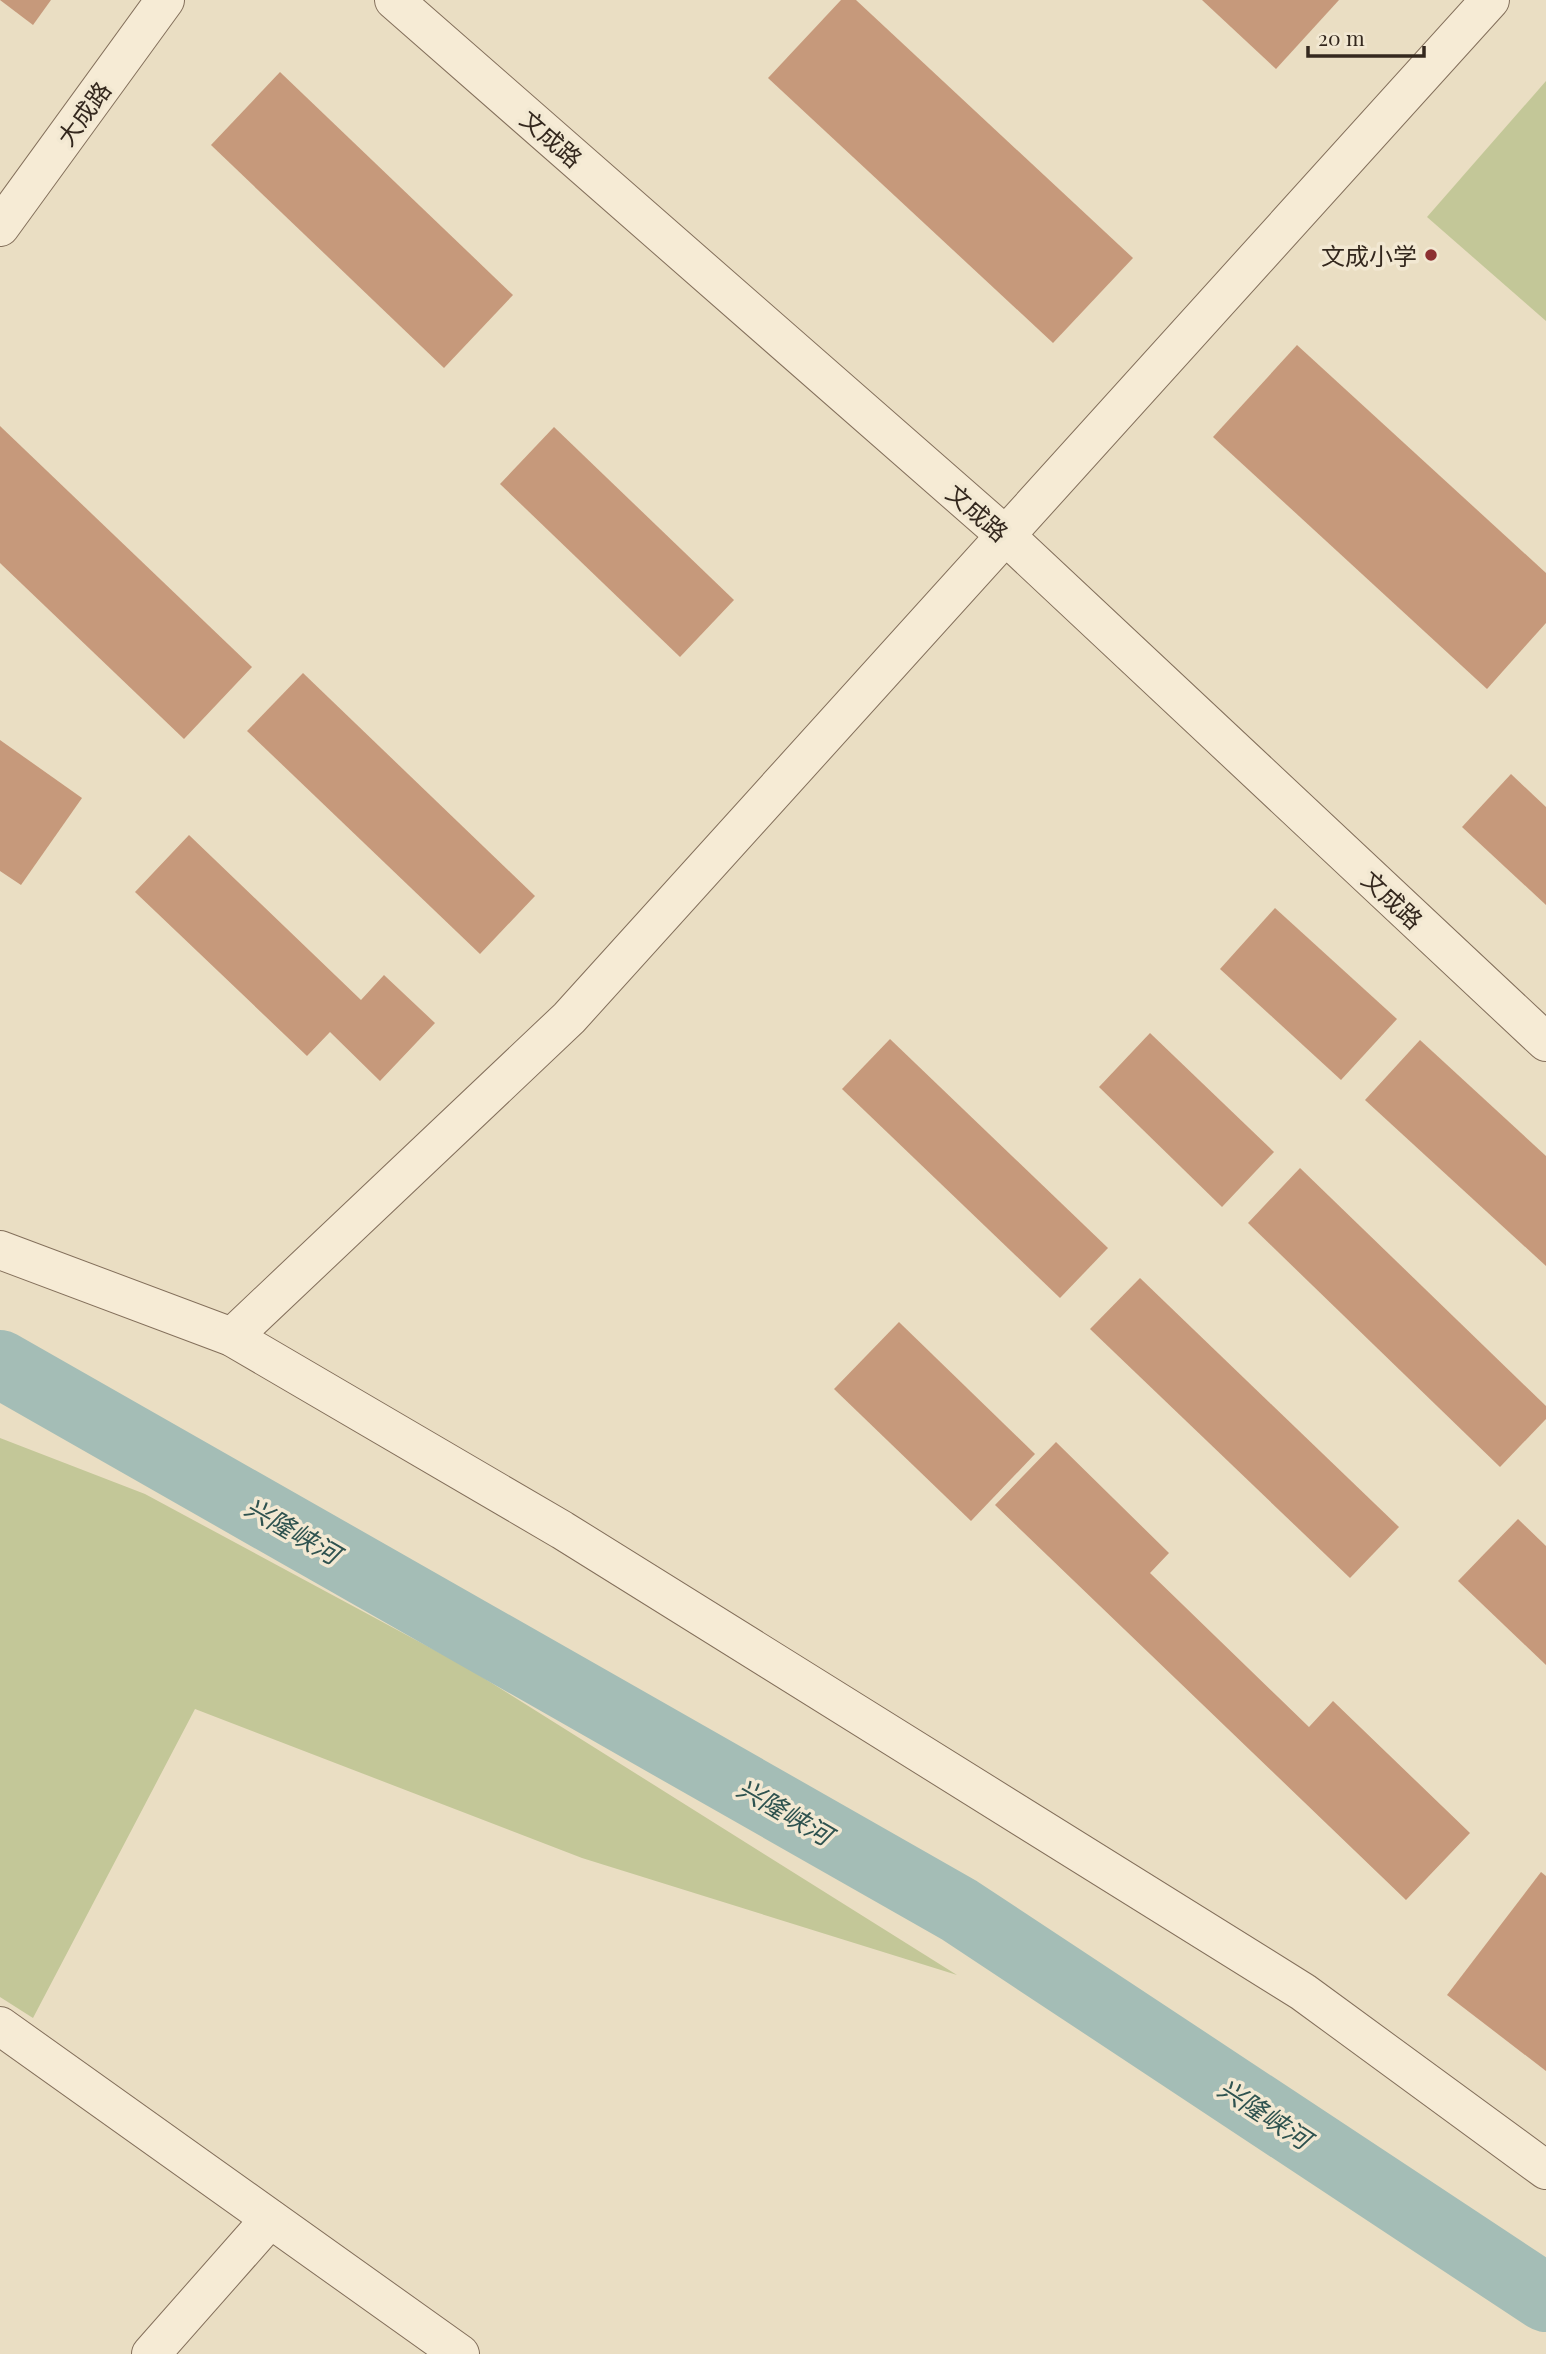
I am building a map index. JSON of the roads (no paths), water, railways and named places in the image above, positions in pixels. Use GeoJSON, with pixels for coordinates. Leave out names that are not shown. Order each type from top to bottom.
{"type":"FeatureCollection","features":[{"type":"Feature","properties":{"kind":"street","name":"大成路"},"geometry":{"type":"LineString","coordinates":[[0,227],[165,0]]}},
{"type":"Feature","properties":{"kind":"street","name":"文成路"},"geometry":{"type":"LineString","coordinates":[[394,0],[1006,536],[1546,1042]]}},
{"type":"Feature","properties":{"kind":"street"},"geometry":{"type":"LineString","coordinates":[[232,1337],[569,1018],[1490,0]]}},
{"type":"Feature","properties":{"kind":"street"},"geometry":{"type":"LineString","coordinates":[[0,1250],[232,1337],[562,1531],[1303,1992],[1546,2170]]}},
{"type":"Feature","properties":{"kind":"street"},"geometry":{"type":"LineString","coordinates":[[0,2026],[460,2354]]}},
{"type":"Feature","properties":{"kind":"street"},"geometry":{"type":"LineString","coordinates":[[151,2354],[270,2218]]}},
{"type":"Feature","properties":{"kind":"waterway","name":"兴隆峡河"},"geometry":{"type":"LineString","coordinates":[[0,1364],[959,1910],[1546,2298]]}},
{"type":"Feature","properties":{"kind":"place","name":"文成小学"},"geometry":{"type":"Point","coordinates":[1431,255]}}]}
